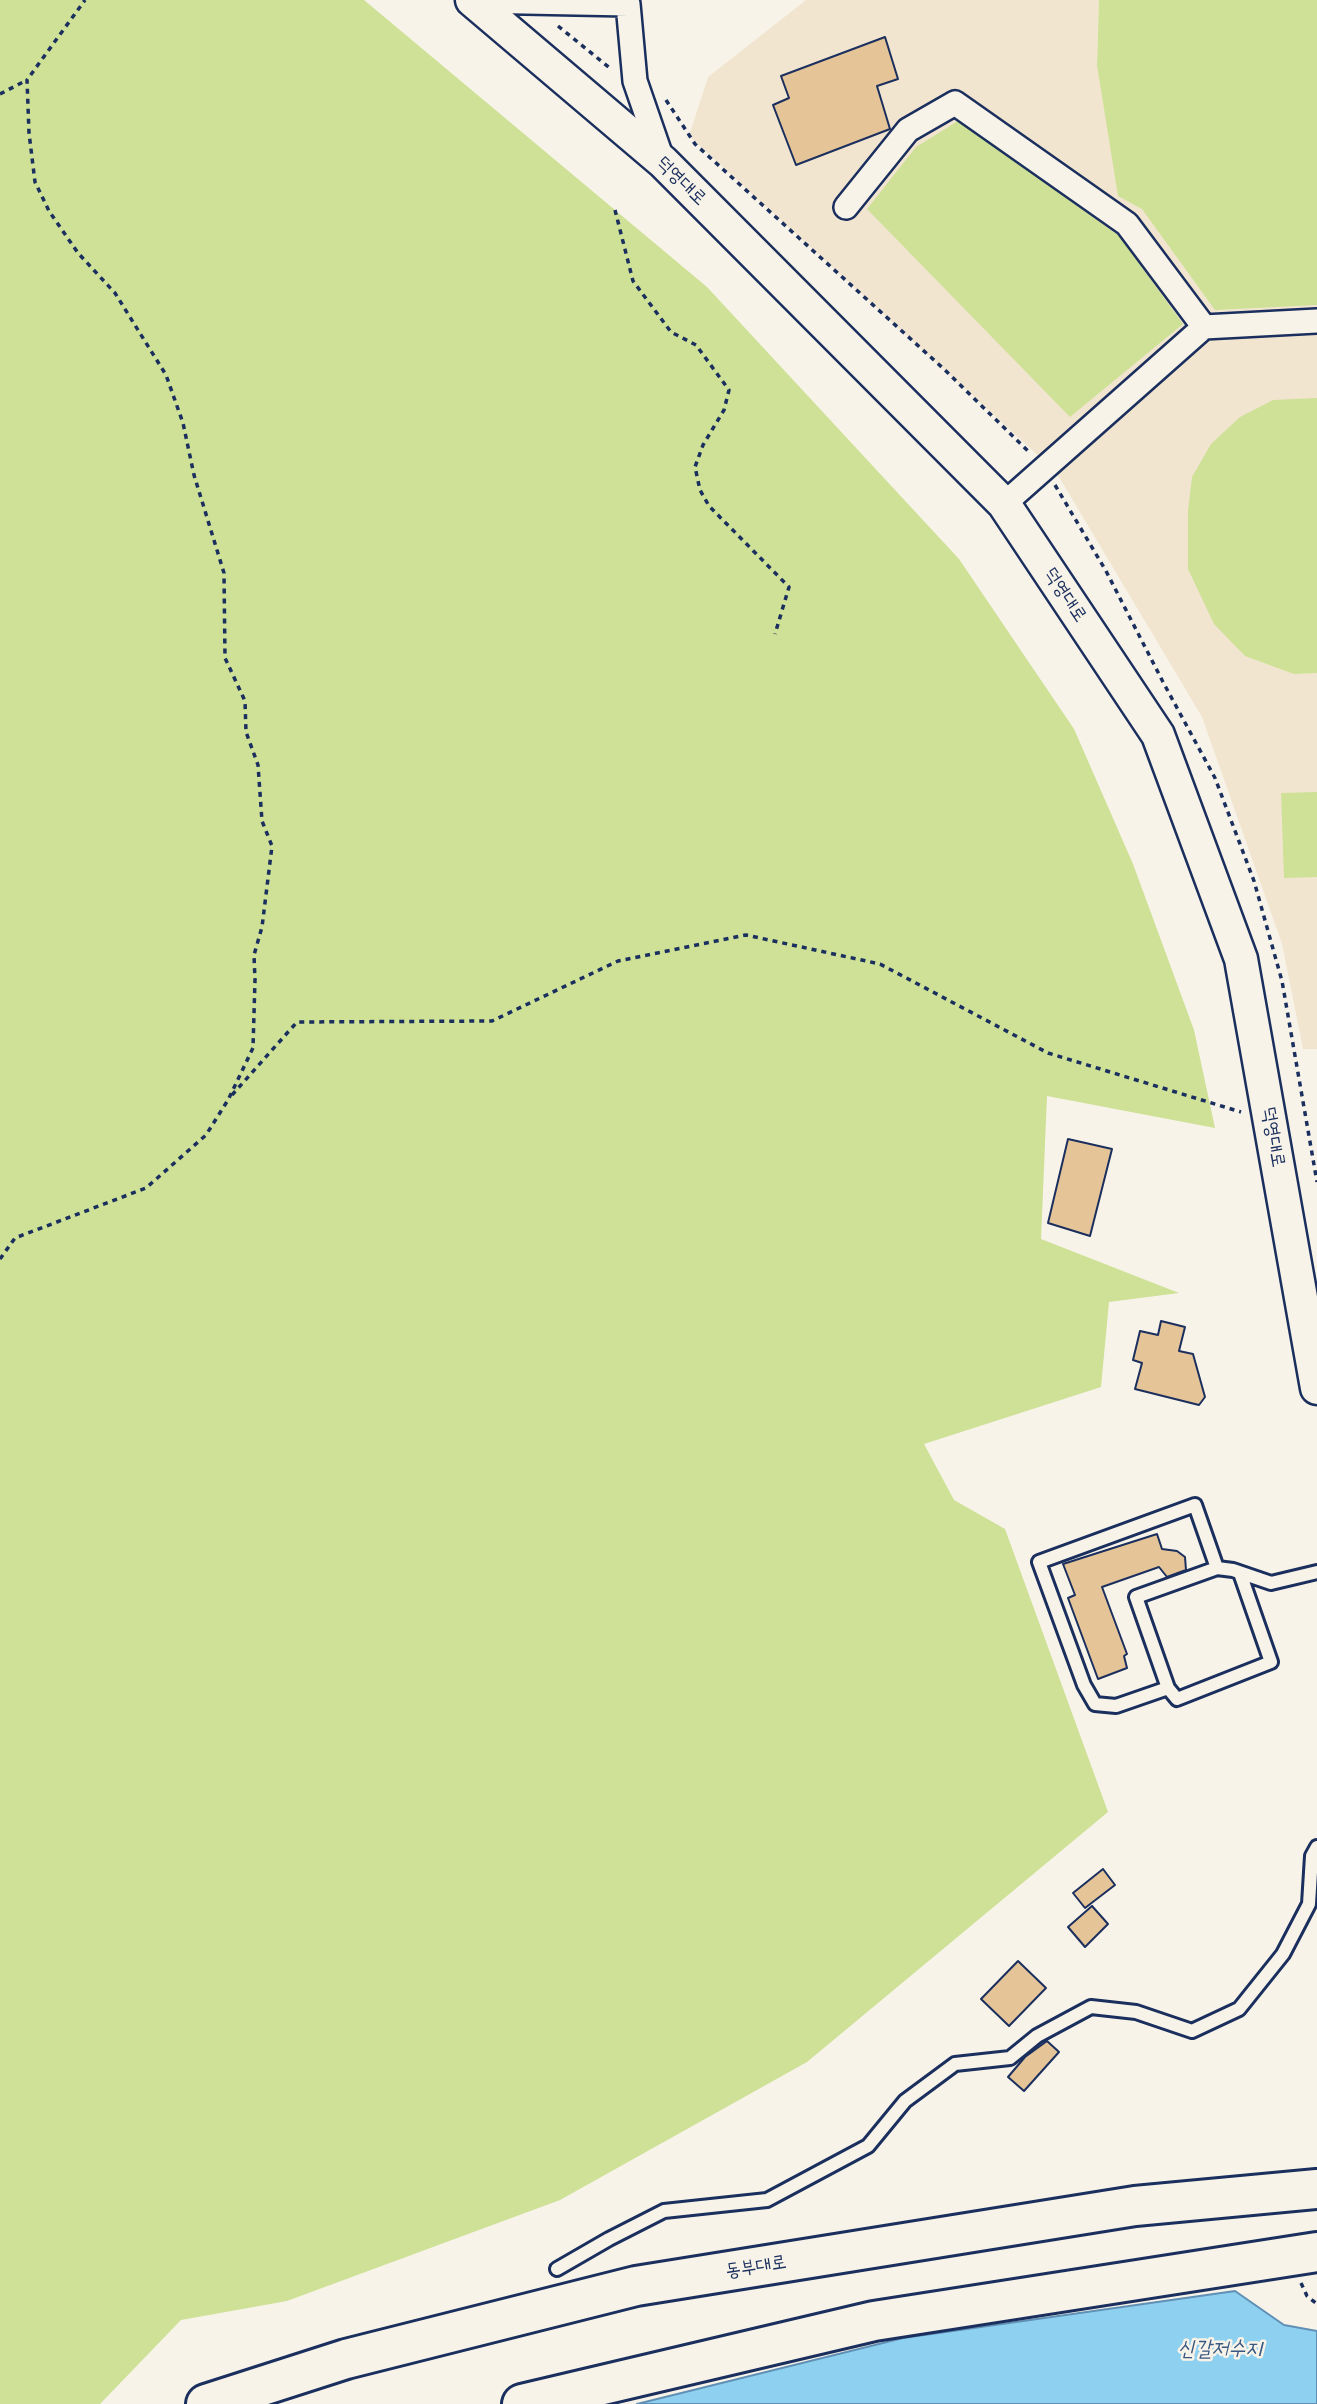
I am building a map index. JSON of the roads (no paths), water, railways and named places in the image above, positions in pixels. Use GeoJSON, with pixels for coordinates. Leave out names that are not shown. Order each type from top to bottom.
{"type":"FeatureCollection","features":[{"type":"Feature","properties":{"kind":"highway","name":"동부대로"},"geometry":{"type":"LineString","coordinates":[[206,2404],[346,2359],[636,2286],[1135,2206],[1317,2189]]}},
{"type":"Feature","properties":{"kind":"highway"},"geometry":{"type":"LineString","coordinates":[[522,2404],[874,2321],[1308,2265]]}},
{"type":"Feature","properties":{"kind":"main road","name":"덕영대로"},"geometry":{"type":"LineString","coordinates":[[473,0],[663,162],[1004,504],[1158,735],[1241,959],[1317,1388]]}},
{"type":"Feature","properties":{"kind":"street"},"geometry":{"type":"LineString","coordinates":[[473,0],[637,2],[635,81],[663,162]]}},
{"type":"Feature","properties":{"kind":"street"},"geometry":{"type":"LineString","coordinates":[[846,207],[908,130],[955,103],[1127,224],[1204,327]]}},
{"type":"Feature","properties":{"kind":"street"},"geometry":{"type":"LineString","coordinates":[[1004,504],[1204,327],[1317,321]]}},
{"type":"Feature","properties":{"kind":"lane"},"geometry":{"type":"LineString","coordinates":[[1168,1688],[1116,1706],[1096,1704],[1084,1685],[1039,1562],[1195,1505],[1217,1568]]}},
{"type":"Feature","properties":{"kind":"lane"},"geometry":{"type":"LineString","coordinates":[[1240,1573],[1271,1662],[1177,1699],[1168,1688],[1136,1597],[1217,1568],[1240,1573],[1271,1583],[1317,1572]]}},
{"type":"Feature","properties":{"kind":"lane"},"geometry":{"type":"LineString","coordinates":[[557,2269],[664,2211],[767,2200],[868,2146],[905,2101],[955,2064],[1010,2058],[1037,2036],[1091,2007],[1136,2012],[1192,2031],[1239,2009],[1283,1954],[1309,1904],[1312,1856],[1317,1847]]}},
{"type":"Feature","properties":{"kind":"water","name":"신갈저수지"},"geometry":{"type":"Polygon","coordinates":[[[1235,2291],[1284,2325],[1317,2331],[1317,2404],[637,2404],[903,2338],[1235,2291]]]}}]}
